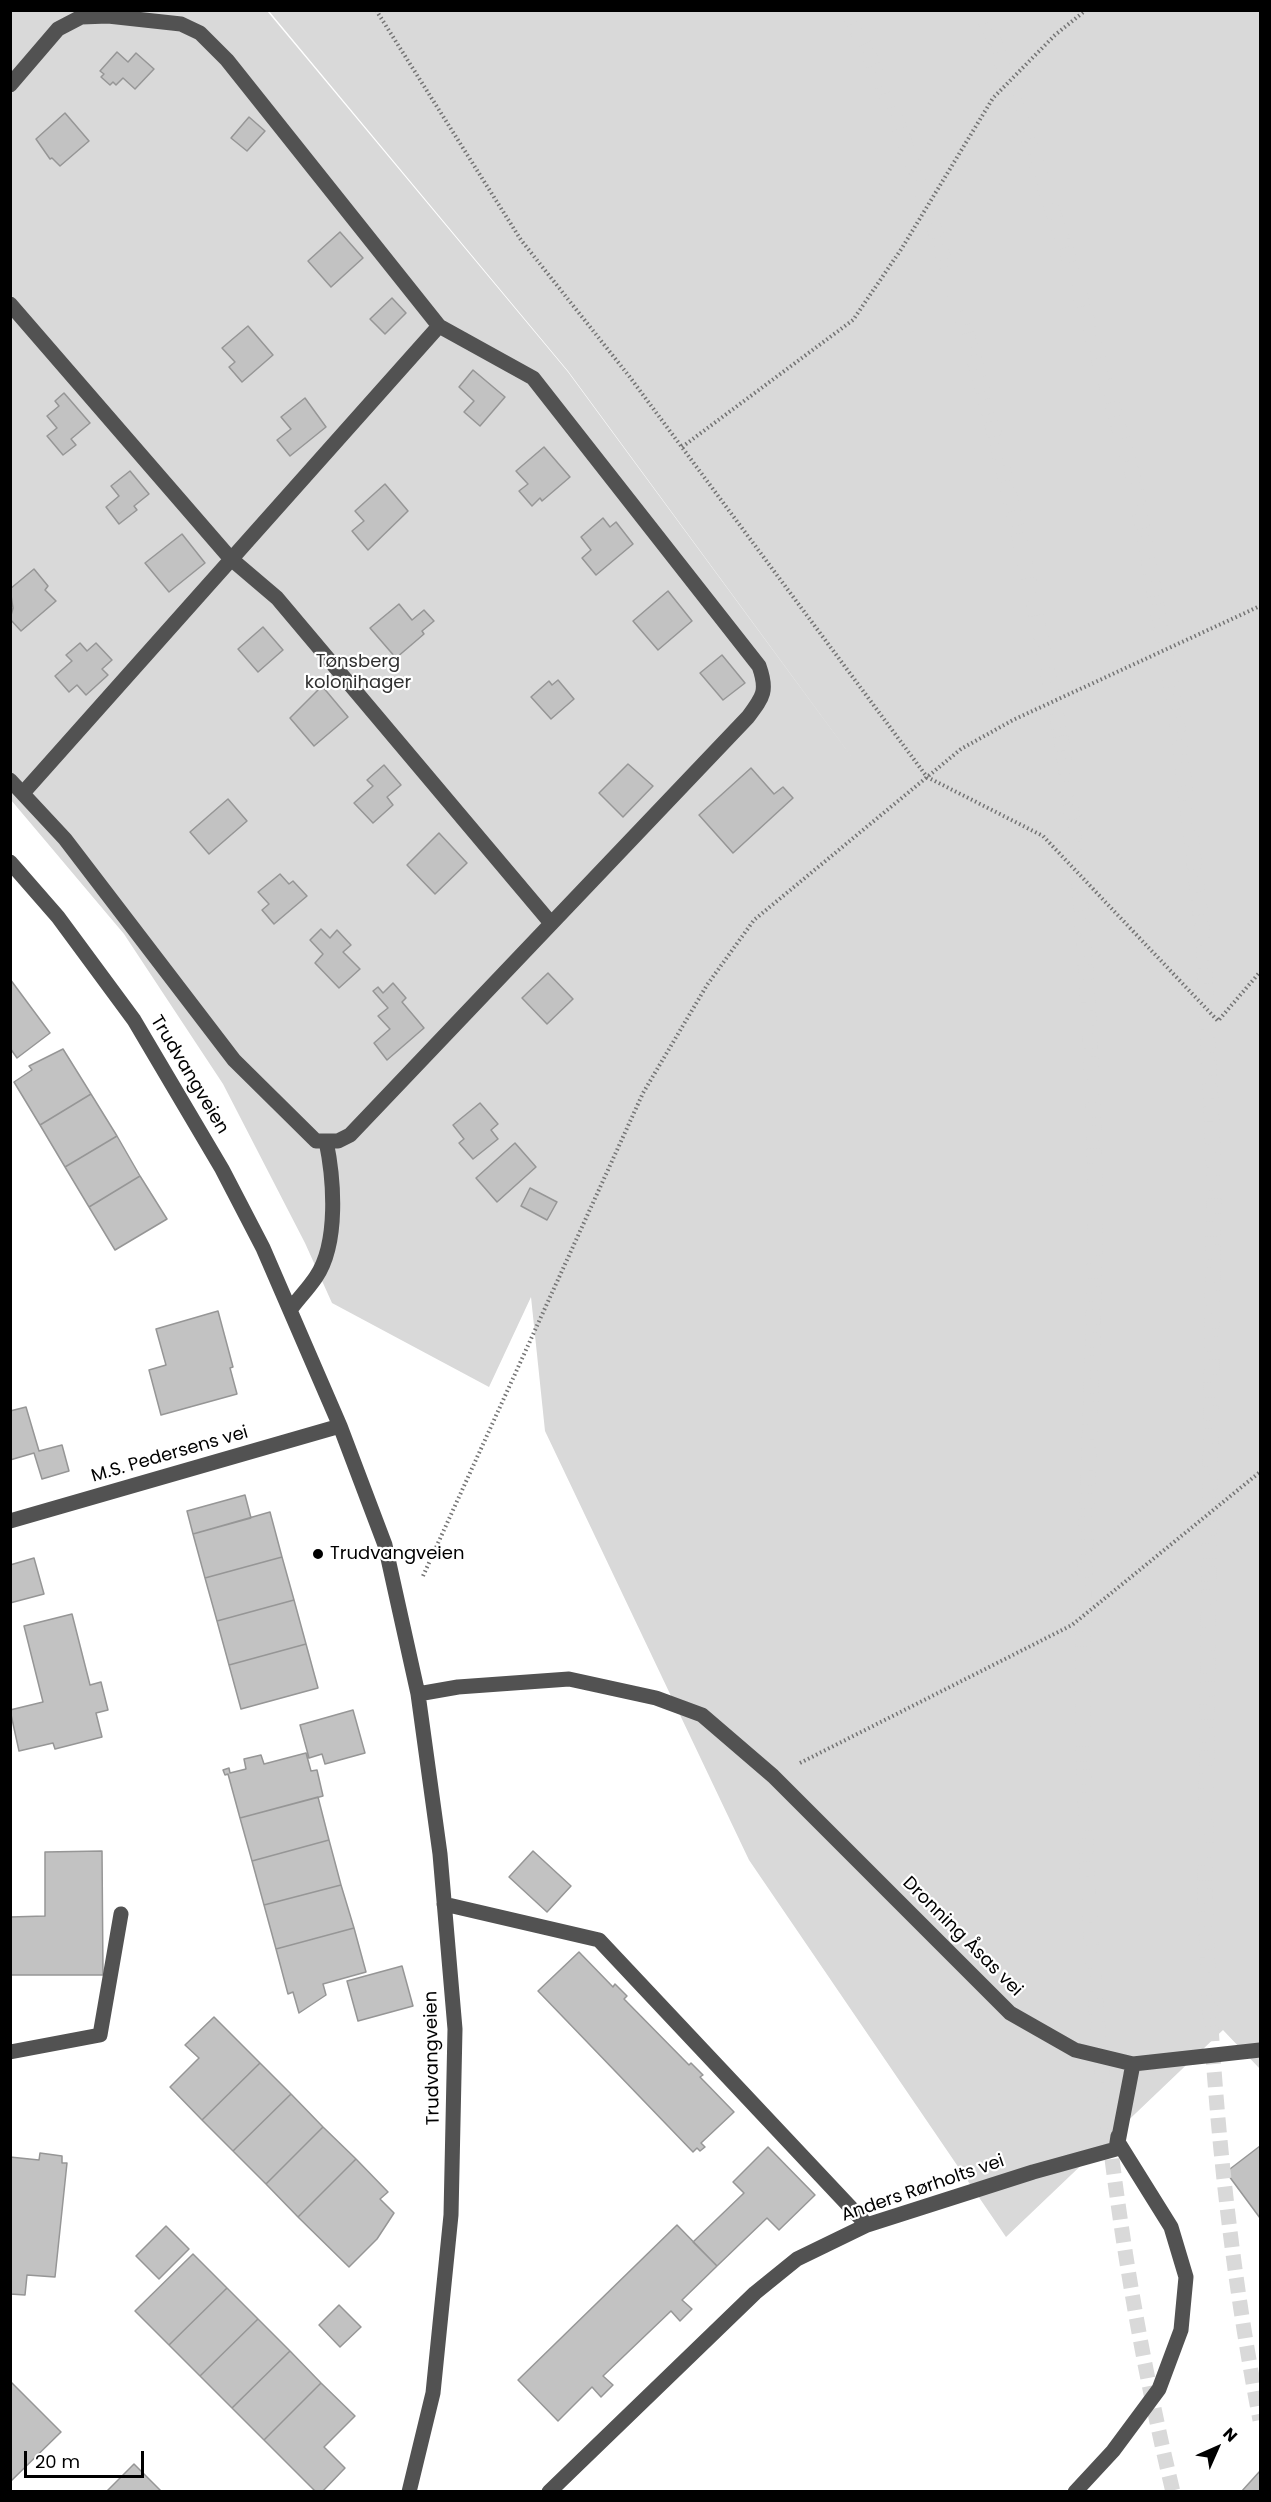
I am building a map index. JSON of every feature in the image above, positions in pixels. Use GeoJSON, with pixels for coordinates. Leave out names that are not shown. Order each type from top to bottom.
{"type":"FeatureCollection","features":[{"type":"Feature","properties":{"kind":"street"},"geometry":{"type":"LineString","coordinates":[[10,85],[58,29],[81,17],[108,16],[181,24],[200,33],[227,60],[439,326],[533,378],[759,666],[765,682],[762,698],[748,717],[550,922],[350,1135],[338,1141],[316,1141],[234,1060],[65,839],[10,780]]}},
{"type":"Feature","properties":{"kind":"street"},"geometry":{"type":"LineString","coordinates":[[10,304],[230,558],[277,598],[550,922]]}},
{"type":"Feature","properties":{"kind":"street"},"geometry":{"type":"LineString","coordinates":[[22,793],[439,326]]}},
{"type":"Feature","properties":{"kind":"street","name":"Trudvangveien"},"geometry":{"type":"LineString","coordinates":[[10,862],[58,917],[134,1020],[222,1168],[263,1248],[290,1310],[340,1426],[385,1545],[418,1694],[444,1904],[455,2029],[451,2215],[433,2393],[408,2492]]}},
{"type":"Feature","properties":{"kind":"street"},"geometry":{"type":"LineString","coordinates":[[290,1310],[317,1276],[328,1243],[333,1207],[332,1170],[326,1141]]}},
{"type":"Feature","properties":{"kind":"street","name":"M.S. Pedersens vei"},"geometry":{"type":"LineString","coordinates":[[10,1521],[340,1426]]}},
{"type":"Feature","properties":{"kind":"street","name":"Dronning Åsas vei"},"geometry":{"type":"LineString","coordinates":[[418,1694],[458,1687],[569,1679],[656,1698],[702,1715],[773,1776],[1010,2013],[1075,2050],[1133,2064]]}},
{"type":"Feature","properties":{"kind":"street"},"geometry":{"type":"LineString","coordinates":[[444,1904],[599,1940],[867,2225]]}},
{"type":"Feature","properties":{"kind":"street"},"geometry":{"type":"LineString","coordinates":[[10,2052],[100,2035],[121,1914]]}},
{"type":"Feature","properties":{"kind":"street"},"geometry":{"type":"LineString","coordinates":[[1075,2492],[1113,2451],[1159,2389],[1181,2330],[1186,2277],[1171,2227],[1118,2142],[1133,2064],[1260,2050]]}},
{"type":"Feature","properties":{"kind":"street","name":"Anders Rørholts vei"},"geometry":{"type":"LineString","coordinates":[[549,2492],[755,2292],[797,2259],[867,2225],[1033,2172],[1116,2149],[1133,2064]]}},
{"type":"Feature","properties":{"kind":"path"},"geometry":{"type":"LineString","coordinates":[[376,10],[521,240],[682,447],[927,777],[1044,836],[1218,1021],[1260,972]]}},
{"type":"Feature","properties":{"kind":"path"},"geometry":{"type":"LineString","coordinates":[[682,447],[853,320],[902,248],[993,98],[1055,35],[1086,10]]}},
{"type":"Feature","properties":{"kind":"path"},"geometry":{"type":"LineString","coordinates":[[418,1586],[643,1093],[707,985],[754,920],[961,749],[1013,720],[1260,606]]}},
{"type":"Feature","properties":{"kind":"path"},"geometry":{"type":"LineString","coordinates":[[773,1776],[1072,1625],[1260,1472]]}},
{"type":"Feature","properties":{"kind":"green space","name":"Tønsberg kolonihager"},"geometry":{"type":"Polygon","coordinates":[[[10,11],[267,11],[568,372],[859,767],[568,371],[269,11],[1260,11],[1260,2069],[1223,2030],[1006,2237],[749,1860],[545,1431],[531,1297],[489,1387],[332,1303],[305,1243],[223,1084],[124,934],[11,800],[10,11]]]}},
{"type":"Feature","properties":{"kind":"building"},"geometry":{"type":"Polygon","coordinates":[[[117,52],[128,62],[136,53],[154,69],[135,89],[123,78],[116,85],[113,82],[110,85],[101,77],[104,74],[100,71],[117,52]]]}},
{"type":"Feature","properties":{"kind":"building"},"geometry":{"type":"Polygon","coordinates":[[[65,113],[89,141],[60,166],[52,158],[50,159],[36,139],[65,113]]]}},
{"type":"Feature","properties":{"kind":"building"},"geometry":{"type":"Polygon","coordinates":[[[249,117],[265,131],[247,151],[231,138],[249,117]]]}},
{"type":"Feature","properties":{"kind":"building"},"geometry":{"type":"Polygon","coordinates":[[[340,232],[363,258],[331,287],[308,261],[340,232]]]}},
{"type":"Feature","properties":{"kind":"building"},"geometry":{"type":"Polygon","coordinates":[[[392,298],[406,313],[385,334],[370,319],[392,298]]]}},
{"type":"Feature","properties":{"kind":"building"},"geometry":{"type":"Polygon","coordinates":[[[248,326],[273,355],[242,382],[229,367],[235,362],[222,348],[248,326]]]}},
{"type":"Feature","properties":{"kind":"building"},"geometry":{"type":"Polygon","coordinates":[[[473,370],[505,397],[480,426],[464,412],[474,401],[459,387],[473,370]]]}},
{"type":"Feature","properties":{"kind":"building"},"geometry":{"type":"Polygon","coordinates":[[[64,393],[90,423],[71,439],[76,445],[63,455],[47,436],[57,428],[47,416],[59,406],[55,401],[64,393]]]}},
{"type":"Feature","properties":{"kind":"building"},"geometry":{"type":"Polygon","coordinates":[[[305,398],[326,427],[290,456],[277,440],[291,429],[281,417],[305,398]]]}},
{"type":"Feature","properties":{"kind":"building"},"geometry":{"type":"Polygon","coordinates":[[[544,447],[570,477],[542,501],[540,498],[532,506],[519,491],[528,484],[516,471],[544,447]]]}},
{"type":"Feature","properties":{"kind":"building"},"geometry":{"type":"Polygon","coordinates":[[[130,471],[149,494],[134,506],[137,510],[119,524],[106,507],[119,496],[111,486],[130,471]]]}},
{"type":"Feature","properties":{"kind":"building"},"geometry":{"type":"Polygon","coordinates":[[[385,484],[408,511],[368,550],[352,531],[364,521],[355,511],[385,484]]]}},
{"type":"Feature","properties":{"kind":"building"},"geometry":{"type":"Polygon","coordinates":[[[603,518],[610,527],[616,522],[633,544],[596,575],[582,558],[591,550],[581,537],[603,518]]]}},
{"type":"Feature","properties":{"kind":"building"},"geometry":{"type":"Polygon","coordinates":[[[182,534],[205,563],[169,592],[145,563],[182,534]]]}},
{"type":"Feature","properties":{"kind":"building"},"geometry":{"type":"Polygon","coordinates":[[[34,569],[48,586],[45,590],[56,601],[21,631],[10,619],[13,608],[10,589],[34,569]]]}},
{"type":"Feature","properties":{"kind":"building"},"geometry":{"type":"Polygon","coordinates":[[[668,591],[692,621],[658,650],[633,621],[668,591]]]}},
{"type":"Feature","properties":{"kind":"building"},"geometry":{"type":"Polygon","coordinates":[[[399,604],[412,620],[424,610],[434,621],[422,631],[424,634],[396,658],[370,628],[399,604]]]}},
{"type":"Feature","properties":{"kind":"building"},"geometry":{"type":"Polygon","coordinates":[[[263,627],[283,650],[258,672],[238,649],[263,627]]]}},
{"type":"Feature","properties":{"kind":"building"},"geometry":{"type":"Polygon","coordinates":[[[80,643],[87,651],[96,643],[112,660],[102,669],[108,675],[86,695],[77,685],[69,692],[55,676],[72,661],[66,655],[80,643]]]}},
{"type":"Feature","properties":{"kind":"building"},"geometry":{"type":"Polygon","coordinates":[[[722,655],[745,683],[723,700],[700,673],[722,655]]]}},
{"type":"Feature","properties":{"kind":"building"},"geometry":{"type":"Polygon","coordinates":[[[558,680],[574,699],[551,719],[531,697],[549,681],[552,685],[558,680]]]}},
{"type":"Feature","properties":{"kind":"building"},"geometry":{"type":"Polygon","coordinates":[[[322,686],[348,717],[314,746],[290,718],[322,686]]]}},
{"type":"Feature","properties":{"kind":"building"},"geometry":{"type":"Polygon","coordinates":[[[628,764],[653,786],[623,817],[599,793],[628,764]]]}},
{"type":"Feature","properties":{"kind":"building"},"geometry":{"type":"Polygon","coordinates":[[[384,765],[401,785],[387,797],[393,805],[373,823],[354,803],[373,786],[367,780],[384,765]]]}},
{"type":"Feature","properties":{"kind":"building"},"geometry":{"type":"Polygon","coordinates":[[[751,768],[774,794],[783,787],[793,798],[733,853],[699,815],[751,768]]]}},
{"type":"Feature","properties":{"kind":"building"},"geometry":{"type":"Polygon","coordinates":[[[228,799],[247,821],[209,854],[190,832],[228,799]]]}},
{"type":"Feature","properties":{"kind":"building"},"geometry":{"type":"Polygon","coordinates":[[[439,833],[467,863],[435,894],[407,865],[439,833]]]}},
{"type":"Feature","properties":{"kind":"building"},"geometry":{"type":"Polygon","coordinates":[[[280,874],[289,884],[293,881],[307,896],[274,924],[262,910],[269,904],[258,892],[280,874]]]}},
{"type":"Feature","properties":{"kind":"building"},"geometry":{"type":"Polygon","coordinates":[[[321,929],[330,938],[337,930],[351,945],[343,952],[360,969],[339,988],[315,963],[323,954],[310,940],[321,929]]]}},
{"type":"Feature","properties":{"kind":"building"},"geometry":{"type":"Polygon","coordinates":[[[548,973],[573,999],[547,1024],[522,998],[548,973]]]}},
{"type":"Feature","properties":{"kind":"building"},"geometry":{"type":"Polygon","coordinates":[[[10,979],[50,1033],[17,1058],[10,1048],[10,979]]]}},
{"type":"Feature","properties":{"kind":"building"},"geometry":{"type":"Polygon","coordinates":[[[393,983],[406,998],[402,1002],[424,1028],[387,1060],[374,1043],[390,1029],[378,1016],[388,1008],[373,991],[378,987],[383,993],[393,983]]]}},
{"type":"Feature","properties":{"kind":"building"},"geometry":{"type":"Polygon","coordinates":[[[63,1049],[91,1094],[40,1125],[14,1082],[32,1070],[29,1066],[63,1049]]]}},
{"type":"Feature","properties":{"kind":"building"},"geometry":{"type":"Polygon","coordinates":[[[91,1094],[117,1136],[65,1167],[40,1125],[91,1094]]]}},
{"type":"Feature","properties":{"kind":"building"},"geometry":{"type":"Polygon","coordinates":[[[480,1103],[498,1124],[491,1130],[498,1139],[473,1159],[459,1143],[464,1139],[453,1125],[480,1103]]]}},
{"type":"Feature","properties":{"kind":"building"},"geometry":{"type":"Polygon","coordinates":[[[117,1136],[140,1176],[89,1207],[65,1167],[117,1136]]]}},
{"type":"Feature","properties":{"kind":"building"},"geometry":{"type":"Polygon","coordinates":[[[515,1143],[536,1167],[497,1202],[476,1178],[515,1143]]]}},
{"type":"Feature","properties":{"kind":"building"},"geometry":{"type":"Polygon","coordinates":[[[140,1176],[167,1219],[115,1250],[89,1207],[140,1176]]]}},
{"type":"Feature","properties":{"kind":"building"},"geometry":{"type":"Polygon","coordinates":[[[530,1188],[557,1202],[547,1220],[521,1206],[530,1188]]]}},
{"type":"Feature","properties":{"kind":"building"},"geometry":{"type":"Polygon","coordinates":[[[218,1311],[233,1367],[230,1368],[237,1394],[161,1415],[149,1370],[166,1365],[156,1329],[218,1311]]]}},
{"type":"Feature","properties":{"kind":"building"},"geometry":{"type":"Polygon","coordinates":[[[26,1407],[39,1451],[62,1445],[69,1471],[42,1479],[34,1453],[10,1460],[10,1411],[26,1407]]]}},
{"type":"Feature","properties":{"kind":"building"},"geometry":{"type":"Polygon","coordinates":[[[245,1495],[251,1518],[193,1534],[187,1511],[245,1495]]]}},
{"type":"Feature","properties":{"kind":"building"},"geometry":{"type":"Polygon","coordinates":[[[270,1512],[282,1557],[205,1578],[193,1534],[270,1512]]]}},
{"type":"Feature","properties":{"kind":"building"},"geometry":{"type":"Polygon","coordinates":[[[282,1557],[294,1600],[217,1621],[205,1578],[282,1557]]]}},
{"type":"Feature","properties":{"kind":"building"},"geometry":{"type":"Polygon","coordinates":[[[34,1558],[44,1594],[10,1603],[10,1565],[34,1558]]]}},
{"type":"Feature","properties":{"kind":"building"},"geometry":{"type":"Polygon","coordinates":[[[294,1600],[306,1644],[229,1665],[217,1621],[294,1600]]]}},
{"type":"Feature","properties":{"kind":"building"},"geometry":{"type":"Polygon","coordinates":[[[72,1614],[90,1685],[101,1682],[108,1710],[96,1713],[102,1737],[55,1749],[53,1743],[19,1751],[10,1710],[43,1702],[24,1626],[72,1614]]]}},
{"type":"Feature","properties":{"kind":"building"},"geometry":{"type":"Polygon","coordinates":[[[306,1644],[318,1688],[241,1709],[229,1665],[306,1644]]]}},
{"type":"Feature","properties":{"kind":"building"},"geometry":{"type":"Polygon","coordinates":[[[353,1710],[365,1753],[325,1764],[322,1754],[309,1758],[300,1725],[353,1710]]]}},
{"type":"Feature","properties":{"kind":"building"},"geometry":{"type":"Polygon","coordinates":[[[306,1753],[311,1771],[317,1770],[323,1796],[240,1818],[228,1774],[225,1775],[223,1770],[229,1768],[230,1773],[246,1769],[244,1759],[261,1755],[264,1764],[306,1753]]]}},
{"type":"Feature","properties":{"kind":"building"},"geometry":{"type":"Polygon","coordinates":[[[318,1797],[329,1840],[252,1861],[240,1818],[318,1797]]]}},
{"type":"Feature","properties":{"kind":"building"},"geometry":{"type":"Polygon","coordinates":[[[329,1840],[341,1885],[264,1905],[252,1861],[329,1840]]]}},
{"type":"Feature","properties":{"kind":"building"},"geometry":{"type":"Polygon","coordinates":[[[102,1851],[103,1975],[10,1975],[10,1917],[45,1916],[45,1852],[102,1851]]]}},
{"type":"Feature","properties":{"kind":"building"},"geometry":{"type":"Polygon","coordinates":[[[533,1851],[571,1886],[547,1912],[509,1877],[533,1851]]]}},
{"type":"Feature","properties":{"kind":"building"},"geometry":{"type":"Polygon","coordinates":[[[341,1885],[354,1928],[276,1949],[264,1905],[341,1885]]]}},
{"type":"Feature","properties":{"kind":"building"},"geometry":{"type":"Polygon","coordinates":[[[354,1928],[366,1972],[323,1984],[326,1995],[299,2013],[293,1992],[288,1994],[276,1949],[354,1928]]]}},
{"type":"Feature","properties":{"kind":"building"},"geometry":{"type":"Polygon","coordinates":[[[579,1952],[613,1987],[615,1984],[627,1996],[624,1999],[689,2065],[691,2063],[703,2075],[700,2077],[734,2112],[701,2143],[705,2147],[700,2151],[697,2148],[693,2152],[538,1991],[579,1952]]]}},
{"type":"Feature","properties":{"kind":"building"},"geometry":{"type":"Polygon","coordinates":[[[402,1966],[413,2006],[358,2021],[347,1981],[402,1966]]]}},
{"type":"Feature","properties":{"kind":"building"},"geometry":{"type":"Polygon","coordinates":[[[214,2017],[260,2063],[202,2120],[170,2087],[199,2058],[185,2045],[214,2017]]]}},
{"type":"Feature","properties":{"kind":"building"},"geometry":{"type":"Polygon","coordinates":[[[260,2063],[291,2094],[233,2151],[202,2120],[260,2063]]]}},
{"type":"Feature","properties":{"kind":"building"},"geometry":{"type":"Polygon","coordinates":[[[291,2094],[323,2127],[266,2184],[233,2151],[291,2094]]]}},
{"type":"Feature","properties":{"kind":"building"},"geometry":{"type":"Polygon","coordinates":[[[323,2127],[356,2159],[298,2217],[266,2184],[323,2127]]]}},
{"type":"Feature","properties":{"kind":"building"},"geometry":{"type":"Polygon","coordinates":[[[1260,2146],[1260,2218],[1226,2172],[1260,2146]]]}},
{"type":"Feature","properties":{"kind":"building"},"geometry":{"type":"Polygon","coordinates":[[[768,2147],[815,2195],[779,2230],[767,2218],[717,2266],[693,2242],[744,2193],[733,2182],[768,2147]]]}},
{"type":"Feature","properties":{"kind":"building"},"geometry":{"type":"Polygon","coordinates":[[[40,2153],[62,2156],[62,2163],[67,2163],[55,2277],[27,2275],[25,2295],[10,2294],[10,2157],[39,2160],[40,2153]]]}},
{"type":"Feature","properties":{"kind":"building"},"geometry":{"type":"Polygon","coordinates":[[[356,2159],[388,2192],[380,2199],[394,2213],[377,2239],[349,2267],[298,2217],[356,2159]]]}},
{"type":"Feature","properties":{"kind":"building"},"geometry":{"type":"Polygon","coordinates":[[[677,2225],[717,2266],[682,2300],[692,2309],[680,2321],[671,2311],[603,2376],[613,2385],[601,2397],[592,2387],[558,2421],[518,2380],[677,2225]]]}},
{"type":"Feature","properties":{"kind":"building"},"geometry":{"type":"Polygon","coordinates":[[[166,2226],[189,2249],[159,2279],[136,2256],[166,2226]]]}},
{"type":"Feature","properties":{"kind":"building"},"geometry":{"type":"Polygon","coordinates":[[[193,2254],[227,2288],[169,2345],[135,2311],[193,2254]]]}},
{"type":"Feature","properties":{"kind":"building"},"geometry":{"type":"Polygon","coordinates":[[[227,2288],[258,2319],[200,2376],[169,2345],[227,2288]]]}},
{"type":"Feature","properties":{"kind":"building"},"geometry":{"type":"Polygon","coordinates":[[[339,2305],[361,2327],[340,2347],[319,2325],[339,2305]]]}},
{"type":"Feature","properties":{"kind":"building"},"geometry":{"type":"Polygon","coordinates":[[[258,2319],[290,2351],[232,2408],[200,2376],[258,2319]]]}},
{"type":"Feature","properties":{"kind":"building"},"geometry":{"type":"Polygon","coordinates":[[[290,2351],[321,2383],[264,2440],[232,2408],[290,2351]]]}},
{"type":"Feature","properties":{"kind":"building"},"geometry":{"type":"Polygon","coordinates":[[[10,2381],[61,2432],[10,2482],[10,2381]]]}},
{"type":"Feature","properties":{"kind":"building"},"geometry":{"type":"Polygon","coordinates":[[[321,2383],[355,2416],[324,2447],[345,2468],[322,2492],[316,2492],[264,2440],[321,2383]]]}},
{"type":"Feature","properties":{"kind":"building"},"geometry":{"type":"Polygon","coordinates":[[[134,2464],[162,2492],[106,2492],[134,2464]]]}},
{"type":"Feature","properties":{"kind":"building"},"geometry":{"type":"Polygon","coordinates":[[[1260,2471],[1260,2492],[1241,2492],[1260,2471]]]}},
{"type":"Feature","properties":{"kind":"tunnel"},"geometry":{"type":"LineString","coordinates":[[847,10],[881,81],[907,150],[938,240],[977,369],[1025,561],[1058,723],[1069,795],[1086,971],[1095,1182],[1093,1337],[1083,1647],[1085,1822],[1090,1918],[1106,2111],[1119,2207],[1134,2303],[1173,2492]]}},
{"type":"Feature","properties":{"kind":"tunnel"},"geometry":{"type":"LineString","coordinates":[[980,10],[992,35],[1068,255],[1133,476],[1175,706],[1203,936],[1214,1172],[1205,1891],[1207,1958],[1216,2090],[1229,2223],[1260,2420]]}},
{"type":"Feature","properties":{"kind":"place","name":"Trudvangveien"},"geometry":{"type":"Point","coordinates":[318,1554]}}]}
